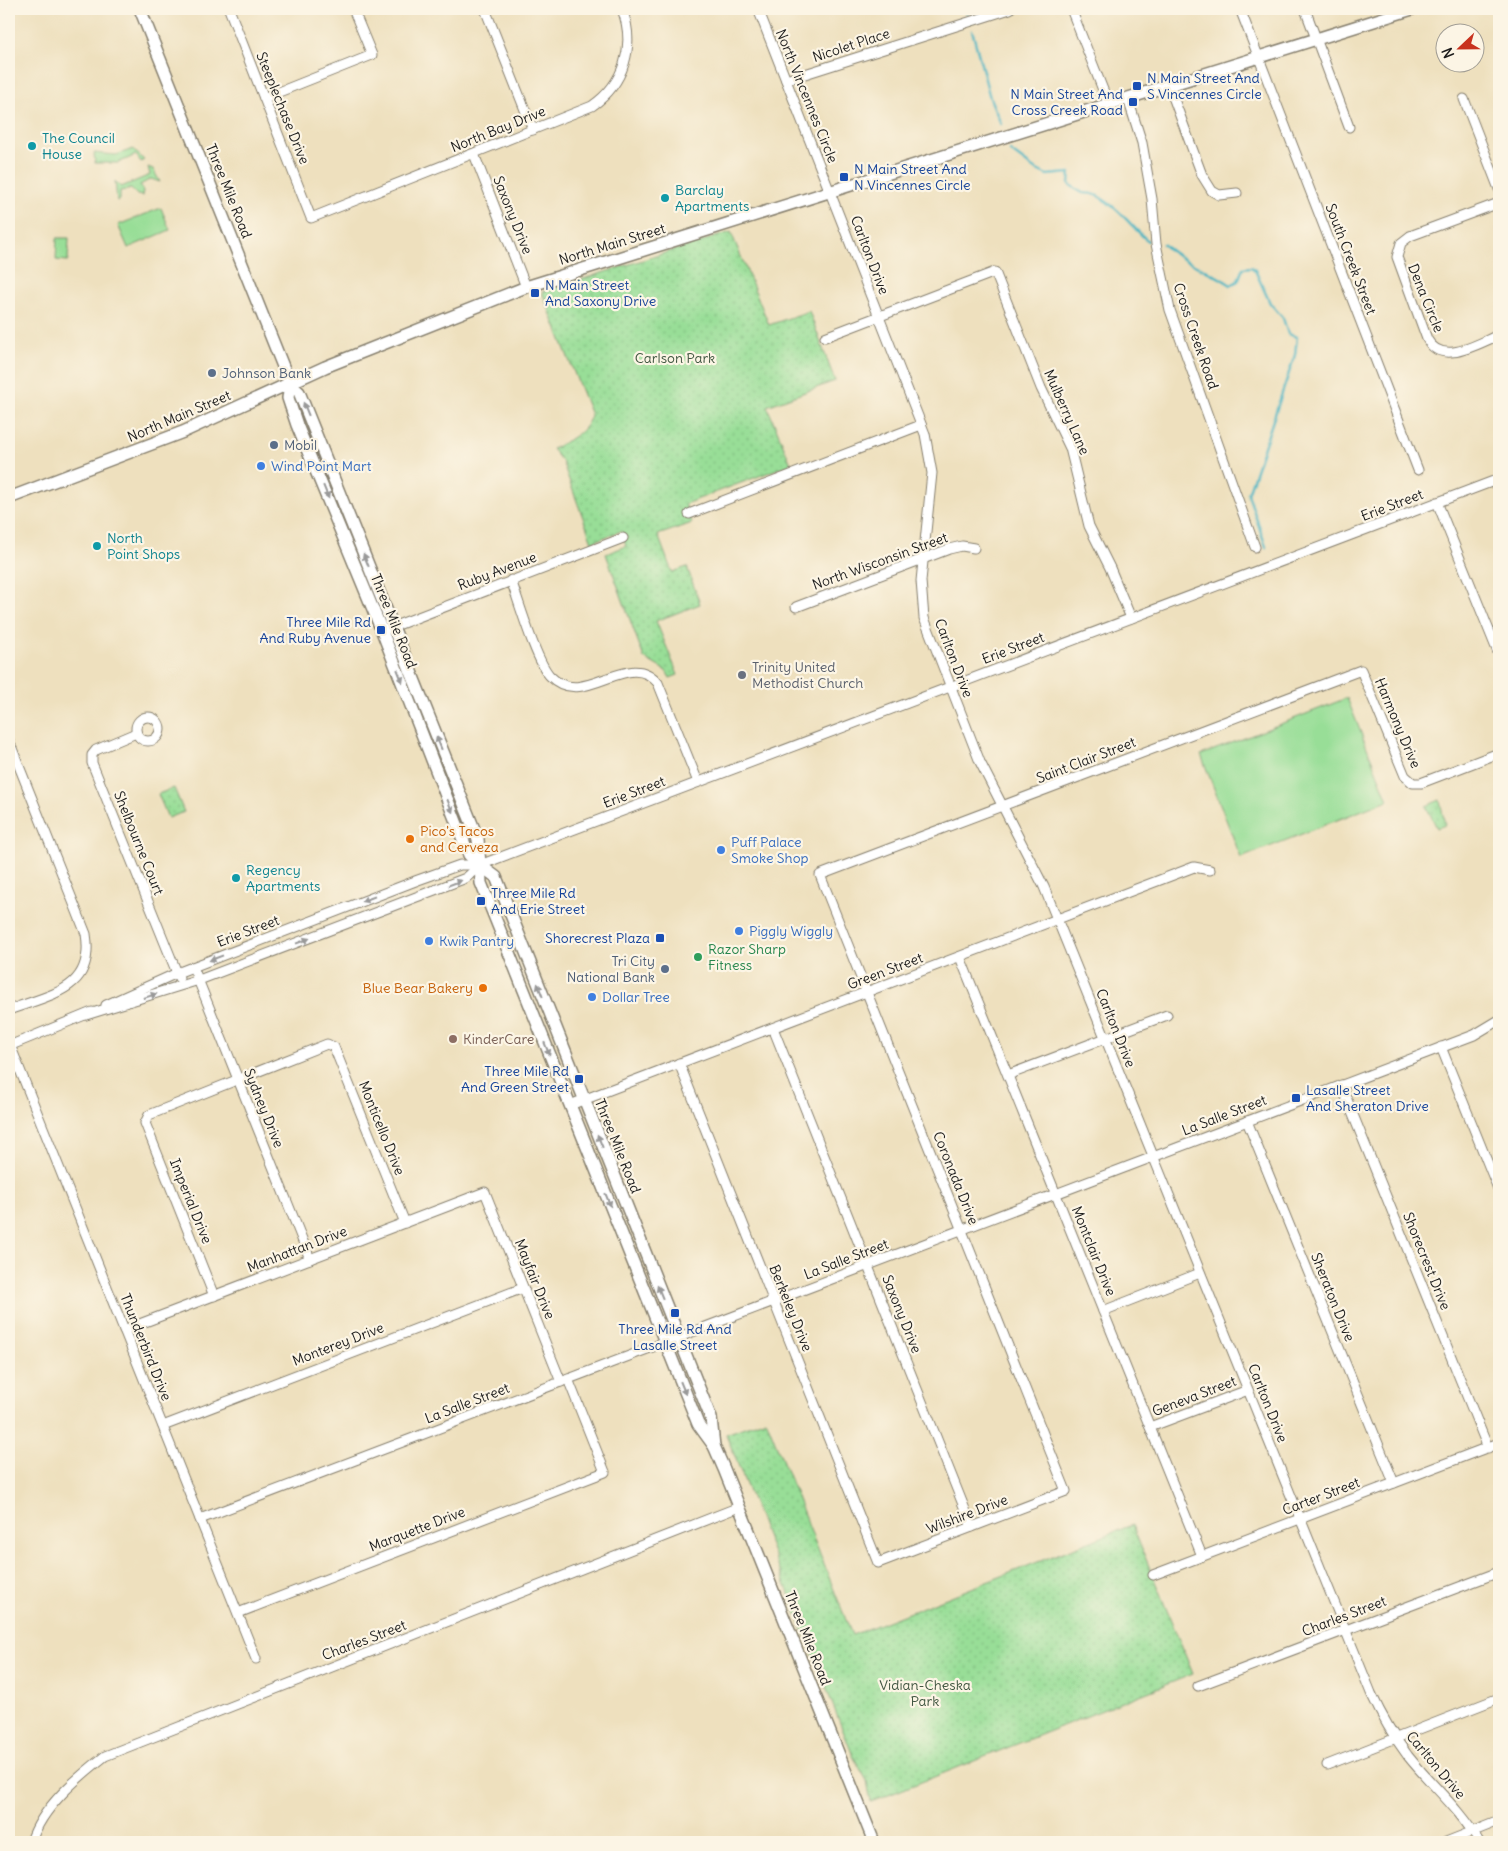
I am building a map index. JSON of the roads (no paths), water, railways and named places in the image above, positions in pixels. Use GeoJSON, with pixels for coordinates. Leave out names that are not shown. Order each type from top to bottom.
{"type":"FeatureCollection","features":[{"type":"Feature","properties":{"kind":"street","name":"Three Mile Road"},"geometry":{"type":"LineString","coordinates":[[140,9],[290,384],[299,392],[469,855],[496,877],[583,1100],[711,1418],[714,1446]]}},
{"type":"Feature","properties":{"kind":"street","name":"Steeplechase Drive"},"geometry":{"type":"LineString","coordinates":[[229,9],[312,218]]}},
{"type":"Feature","properties":{"kind":"street"},"geometry":{"type":"LineString","coordinates":[[264,98],[372,55],[353,9]]}},
{"type":"Feature","properties":{"kind":"street"},"geometry":{"type":"LineString","coordinates":[[485,9],[533,130]]}},
{"type":"Feature","properties":{"kind":"street","name":"North Bay Drive"},"geometry":{"type":"LineString","coordinates":[[312,218],[592,106],[616,83],[628,52],[628,31],[622,9]]}},
{"type":"Feature","properties":{"kind":"street","name":"North Vincennes Circle"},"geometry":{"type":"LineString","coordinates":[[758,9],[831,193]]}},
{"type":"Feature","properties":{"kind":"street","name":"Nicolet Place"},"geometry":{"type":"LineString","coordinates":[[786,80],[1010,9]]}},
{"type":"Feature","properties":{"kind":"street"},"geometry":{"type":"LineString","coordinates":[[1071,9],[1108,105]]}},
{"type":"Feature","properties":{"kind":"street","name":"South Creek Street"},"geometry":{"type":"LineString","coordinates":[[1240,9],[1418,470]]}},
{"type":"Feature","properties":{"kind":"street"},"geometry":{"type":"LineString","coordinates":[[1305,9],[1349,127]]}},
{"type":"Feature","properties":{"kind":"street","name":"North Main Street"},"geometry":{"type":"LineString","coordinates":[[9,498],[183,432],[326,367],[526,287],[831,193],[1412,9]]}},
{"type":"Feature","properties":{"kind":"street"},"geometry":{"type":"LineString","coordinates":[[1169,86],[1206,184],[1219,195],[1237,193]]}},
{"type":"Feature","properties":{"kind":"street","name":"Cross Creek Road"},"geometry":{"type":"LineString","coordinates":[[1128,99],[1142,143],[1152,198],[1156,244],[1170,310],[1255,548]]}},
{"type":"Feature","properties":{"kind":"street"},"geometry":{"type":"LineString","coordinates":[[1464,99],[1499,189]]}},
{"type":"Feature","properties":{"kind":"street","name":"Saxony Drive"},"geometry":{"type":"LineString","coordinates":[[474,154],[526,287]]}},
{"type":"Feature","properties":{"kind":"street","name":"Carlton Drive"},"geometry":{"type":"LineString","coordinates":[[831,193],[928,447],[932,473],[921,593],[924,618],[950,687],[980,762],[1034,865],[1371,1693],[1396,1739],[1479,1842]]}},
{"type":"Feature","properties":{"kind":"street","name":"Dena Circle"},"geometry":{"type":"LineString","coordinates":[[1499,202],[1410,236],[1401,243],[1398,249],[1397,262],[1430,344],[1440,351],[1453,352],[1499,335]]}},
{"type":"Feature","properties":{"kind":"street","name":"Mulberry Lane"},"geometry":{"type":"LineString","coordinates":[[879,318],[995,272],[1041,388],[1070,448],[1089,526],[1110,568],[1131,618]]}},
{"type":"Feature","properties":{"kind":"street"},"geometry":{"type":"LineString","coordinates":[[825,337],[879,318]]}},
{"type":"Feature","properties":{"kind":"street"},"geometry":{"type":"LineString","coordinates":[[688,514],[921,425]]}},
{"type":"Feature","properties":{"kind":"street","name":"Erie Street"},"geometry":{"type":"LineString","coordinates":[[9,1045],[86,1015],[177,973],[390,891],[460,865],[480,865],[1499,479]]}},
{"type":"Feature","properties":{"kind":"street"},"geometry":{"type":"LineString","coordinates":[[1437,502],[1499,656]]}},
{"type":"Feature","properties":{"kind":"street","name":"Ruby Avenue"},"geometry":{"type":"LineString","coordinates":[[387,629],[623,538]]}},
{"type":"Feature","properties":{"kind":"street","name":"North Wisconsin Street"},"geometry":{"type":"LineString","coordinates":[[796,607],[962,546],[974,548]]}},
{"type":"Feature","properties":{"kind":"street"},"geometry":{"type":"LineString","coordinates":[[511,580],[542,662],[556,680],[572,687],[582,687],[635,670],[648,673],[654,678],[658,683],[698,782]]}},
{"type":"Feature","properties":{"kind":"street","name":"Harmony Drive"},"geometry":{"type":"LineString","coordinates":[[1361,670],[1405,776],[1413,783],[1422,783],[1499,753]]}},
{"type":"Feature","properties":{"kind":"street","name":"Saint Clair Street"},"geometry":{"type":"LineString","coordinates":[[820,875],[1361,670]]}},
{"type":"Feature","properties":{"kind":"street","name":"Shelbourne Court"},"geometry":{"type":"LineString","coordinates":[[136,733],[96,750],[92,755],[92,763],[182,986]]}},
{"type":"Feature","properties":{"kind":"street"},"geometry":{"type":"LineString","coordinates":[[9,741],[86,934],[89,952],[85,969],[66,988],[9,1010]]}},
{"type":"Feature","properties":{"kind":"street","name":"Three Mile Road"},"geometry":{"type":"LineString","coordinates":[[480,865],[481,883],[665,1343],[698,1424],[714,1446],[740,1507],[874,1842]]}},
{"type":"Feature","properties":{"kind":"street","name":"Erie Street"},"geometry":{"type":"LineString","coordinates":[[86,1015],[182,986],[330,931],[466,878],[480,865]]}},
{"type":"Feature","properties":{"kind":"street","name":"Green Street"},"geometry":{"type":"LineString","coordinates":[[570,1105],[1194,867],[1210,870]]}},
{"type":"Feature","properties":{"kind":"street","name":"Coronada Drive"},"geometry":{"type":"LineString","coordinates":[[820,875],[1066,1491]]}},
{"type":"Feature","properties":{"kind":"street"},"geometry":{"type":"LineString","coordinates":[[390,891],[395,905]]}},
{"type":"Feature","properties":{"kind":"street"},"geometry":{"type":"LineString","coordinates":[[324,917],[330,931]]}},
{"type":"Feature","properties":{"kind":"street","name":"Montclair Drive"},"geometry":{"type":"LineString","coordinates":[[960,957],[1202,1556]]}},
{"type":"Feature","properties":{"kind":"street","name":"Sydney Drive"},"geometry":{"type":"LineString","coordinates":[[194,967],[310,1259]]}},
{"type":"Feature","properties":{"kind":"street"},"geometry":{"type":"LineString","coordinates":[[1008,1075],[1167,1015]]}},
{"type":"Feature","properties":{"kind":"street","name":"La Salle Street"},"geometry":{"type":"LineString","coordinates":[[200,1519],[1474,1035],[1499,1020]]}},
{"type":"Feature","properties":{"kind":"street","name":"Saxony Drive"},"geometry":{"type":"LineString","coordinates":[[773,1028],[972,1527]]}},
{"type":"Feature","properties":{"kind":"street","name":"Monticello Drive"},"geometry":{"type":"LineString","coordinates":[[238,1080],[327,1044],[334,1047],[405,1223]]}},
{"type":"Feature","properties":{"kind":"street","name":"Thunderbird Drive"},"geometry":{"type":"LineString","coordinates":[[9,1045],[256,1659]]}},
{"type":"Feature","properties":{"kind":"street"},"geometry":{"type":"LineString","coordinates":[[1441,1047],[1499,1192]]}},
{"type":"Feature","properties":{"kind":"street","name":"Berkeley Drive"},"geometry":{"type":"LineString","coordinates":[[679,1064],[878,1563]]}},
{"type":"Feature","properties":{"kind":"street","name":"Imperial Drive"},"geometry":{"type":"LineString","coordinates":[[214,1296],[145,1123],[148,1116],[238,1080]]}},
{"type":"Feature","properties":{"kind":"street","name":"Shorecrest Drive"},"geometry":{"type":"LineString","coordinates":[[1341,1085],[1488,1448]]}},
{"type":"Feature","properties":{"kind":"street","name":"Sheraton Drive"},"geometry":{"type":"LineString","coordinates":[[1247,1121],[1394,1484]]}},
{"type":"Feature","properties":{"kind":"street","name":"Mayfair Drive"},"geometry":{"type":"LineString","coordinates":[[480,1194],[485,1192],[523,1288],[605,1472]]}},
{"type":"Feature","properties":{"kind":"street","name":"Manhattan Drive"},"geometry":{"type":"LineString","coordinates":[[124,1330],[480,1194]]}},
{"type":"Feature","properties":{"kind":"street"},"geometry":{"type":"LineString","coordinates":[[1103,1310],[1200,1274]]}},
{"type":"Feature","properties":{"kind":"street","name":"Monterey Drive"},"geometry":{"type":"LineString","coordinates":[[163,1426],[523,1288]]}},
{"type":"Feature","properties":{"kind":"street","name":"Geneva Street"},"geometry":{"type":"LineString","coordinates":[[1150,1427],[1248,1390]]}},
{"type":"Feature","properties":{"kind":"street","name":"Carter Street"},"geometry":{"type":"LineString","coordinates":[[1153,1575],[1499,1443]]}},
{"type":"Feature","properties":{"kind":"street","name":"Marquette Drive"},"geometry":{"type":"LineString","coordinates":[[238,1613],[605,1472]]}},
{"type":"Feature","properties":{"kind":"street","name":"Wilshire Drive"},"geometry":{"type":"LineString","coordinates":[[878,1563],[1066,1491]]}},
{"type":"Feature","properties":{"kind":"street","name":"Charles Street"},"geometry":{"type":"LineString","coordinates":[[32,1842],[35,1830],[72,1781],[105,1756],[740,1507]]}},
{"type":"Feature","properties":{"kind":"street","name":"Charles Street"},"geometry":{"type":"LineString","coordinates":[[1198,1686],[1499,1572]]}},
{"type":"Feature","properties":{"kind":"street"},"geometry":{"type":"LineString","coordinates":[[1327,1765],[1499,1698]]}},
{"type":"Feature","properties":{"kind":"street"},"geometry":{"type":"LineString","coordinates":[[1446,1842],[1499,1821]]}},
{"type":"Feature","properties":{"kind":"waterway"},"geometry":{"type":"LineString","coordinates":[[966,9],[967,14]]}},
{"type":"Feature","properties":{"kind":"waterway"},"geometry":{"type":"LineString","coordinates":[[972,30],[990,98],[1001,124]]}},
{"type":"Feature","properties":{"kind":"waterway"},"geometry":{"type":"LineString","coordinates":[[1010,151],[1033,168],[1047,175],[1070,173],[1069,184],[1083,193],[1096,195],[1106,201],[1148,241]]}},
{"type":"Feature","properties":{"kind":"waterway"},"geometry":{"type":"LineString","coordinates":[[1163,244],[1170,251],[1231,285],[1238,281],[1243,268],[1251,267],[1255,270],[1270,303],[1283,318],[1288,334],[1297,337],[1295,355],[1248,494],[1266,547]]}},
{"type":"Feature","properties":{"kind":"place","name":"N Main Street And S Vincennes Circle"},"geometry":{"type":"Point","coordinates":[1137,86]}},
{"type":"Feature","properties":{"kind":"place","name":"N Main Street And Cross Creek Road"},"geometry":{"type":"Point","coordinates":[1133,102]}},
{"type":"Feature","properties":{"kind":"place","name":"The Council House"},"geometry":{"type":"Point","coordinates":[32,146]}},
{"type":"Feature","properties":{"kind":"place","name":"N Main Street And N Vincennes Circle"},"geometry":{"type":"Point","coordinates":[844,177]}},
{"type":"Feature","properties":{"kind":"place","name":"Barclay Apartments"},"geometry":{"type":"Point","coordinates":[665,198]}},
{"type":"Feature","properties":{"kind":"place","name":"N Main Street And Saxony Drive"},"geometry":{"type":"Point","coordinates":[535,293]}},
{"type":"Feature","properties":{"kind":"place","name":"Johnson Bank"},"geometry":{"type":"Point","coordinates":[212,373]}},
{"type":"Feature","properties":{"kind":"place","name":"Mobil"},"geometry":{"type":"Point","coordinates":[274,445]}},
{"type":"Feature","properties":{"kind":"place","name":"Wind Point Mart"},"geometry":{"type":"Point","coordinates":[261,466]}},
{"type":"Feature","properties":{"kind":"place","name":"North Point Shops"},"geometry":{"type":"Point","coordinates":[97,546]}},
{"type":"Feature","properties":{"kind":"place","name":"Three Mile Rd And Ruby Avenue"},"geometry":{"type":"Point","coordinates":[381,630]}},
{"type":"Feature","properties":{"kind":"place","name":"Trinity United Methodist Church"},"geometry":{"type":"Point","coordinates":[742,675]}},
{"type":"Feature","properties":{"kind":"place","name":"Pico's Tacos and Cerveza"},"geometry":{"type":"Point","coordinates":[410,839]}},
{"type":"Feature","properties":{"kind":"place","name":"Puff Palace Smoke Shop"},"geometry":{"type":"Point","coordinates":[721,850]}},
{"type":"Feature","properties":{"kind":"place","name":"Regency Apartments"},"geometry":{"type":"Point","coordinates":[236,878]}},
{"type":"Feature","properties":{"kind":"place","name":"Three Mile Rd And Erie Street"},"geometry":{"type":"Point","coordinates":[481,901]}},
{"type":"Feature","properties":{"kind":"place","name":"Piggly Wiggly"},"geometry":{"type":"Point","coordinates":[739,931]}},
{"type":"Feature","properties":{"kind":"place","name":"Shorecrest Plaza"},"geometry":{"type":"Point","coordinates":[660,938]}},
{"type":"Feature","properties":{"kind":"place","name":"Kwik Pantry"},"geometry":{"type":"Point","coordinates":[429,941]}},
{"type":"Feature","properties":{"kind":"place","name":"Razor Sharp Fitness"},"geometry":{"type":"Point","coordinates":[698,957]}},
{"type":"Feature","properties":{"kind":"place","name":"Tri City National Bank"},"geometry":{"type":"Point","coordinates":[665,969]}},
{"type":"Feature","properties":{"kind":"place","name":"Blue Bear Bakery"},"geometry":{"type":"Point","coordinates":[483,988]}},
{"type":"Feature","properties":{"kind":"place","name":"Dollar Tree"},"geometry":{"type":"Point","coordinates":[592,997]}},
{"type":"Feature","properties":{"kind":"place","name":"KinderCare"},"geometry":{"type":"Point","coordinates":[453,1039]}},
{"type":"Feature","properties":{"kind":"place","name":"Three Mile Rd And Green Street"},"geometry":{"type":"Point","coordinates":[579,1079]}},
{"type":"Feature","properties":{"kind":"place","name":"Lasalle Street And Sheraton Drive"},"geometry":{"type":"Point","coordinates":[1296,1098]}},
{"type":"Feature","properties":{"kind":"place","name":"Three Mile Rd And Lasalle Street"},"geometry":{"type":"Point","coordinates":[675,1313]}},
{"type":"Feature","properties":{"kind":"park label","name":"Carlson Park"},"geometry":{"type":"Point","coordinates":[675,358]}},
{"type":"Feature","properties":{"kind":"park label","name":"Vidian-Cheska Park"},"geometry":{"type":"Point","coordinates":[925,1694]}}]}
